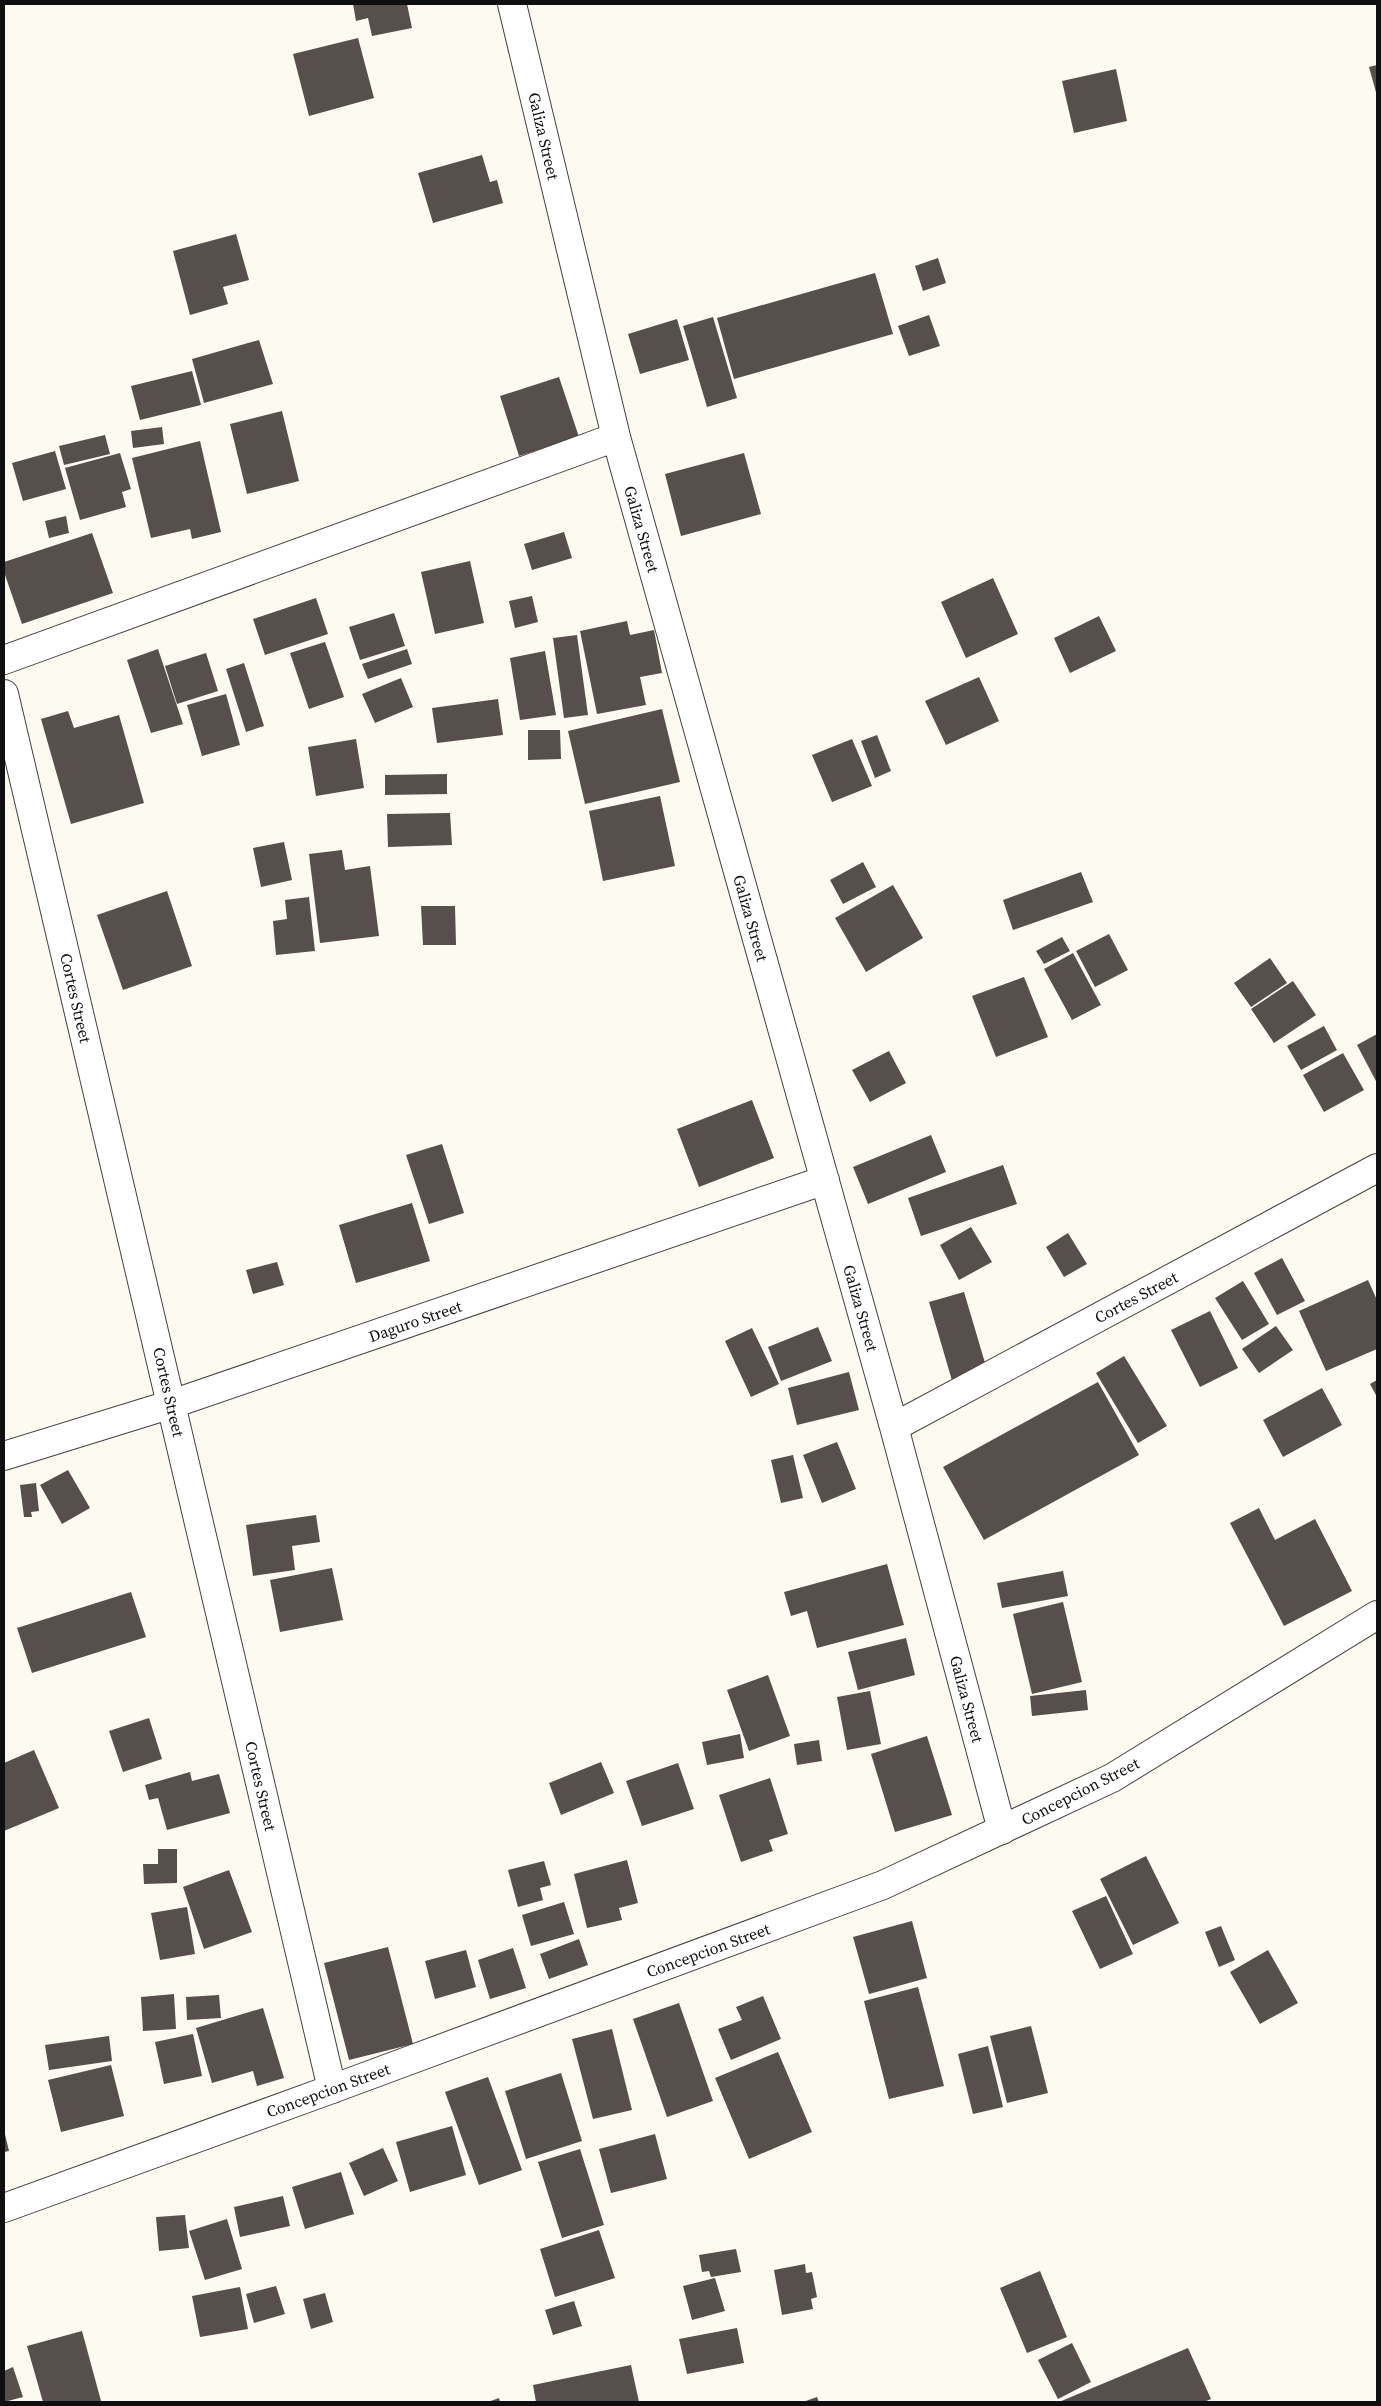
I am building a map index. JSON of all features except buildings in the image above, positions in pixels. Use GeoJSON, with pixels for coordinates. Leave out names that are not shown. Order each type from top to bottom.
{"type":"FeatureCollection","features":[{"type":"Feature","properties":{"kind":"street","name":"Galiza Street"},"geometry":{"type":"LineString","coordinates":[[512,4],[616,437],[894,1427],[1002,1830]]}},
{"type":"Feature","properties":{"kind":"street"},"geometry":{"type":"LineString","coordinates":[[4,660],[616,437]]}},
{"type":"Feature","properties":{"kind":"street","name":"Cortes Street"},"geometry":{"type":"LineString","coordinates":[[4,694],[332,2089]]}},
{"type":"Feature","properties":{"kind":"street","name":"Cortes Street"},"geometry":{"type":"LineString","coordinates":[[894,1427],[1377,1168]]}},
{"type":"Feature","properties":{"kind":"street","name":"Daguro Street"},"geometry":{"type":"LineString","coordinates":[[4,1456],[172,1404],[825,1180]]}},
{"type":"Feature","properties":{"kind":"street","name":"Concepcion Street"},"geometry":{"type":"LineString","coordinates":[[4,2208],[883,1885],[1112,1778],[1377,1615]]}}]}
